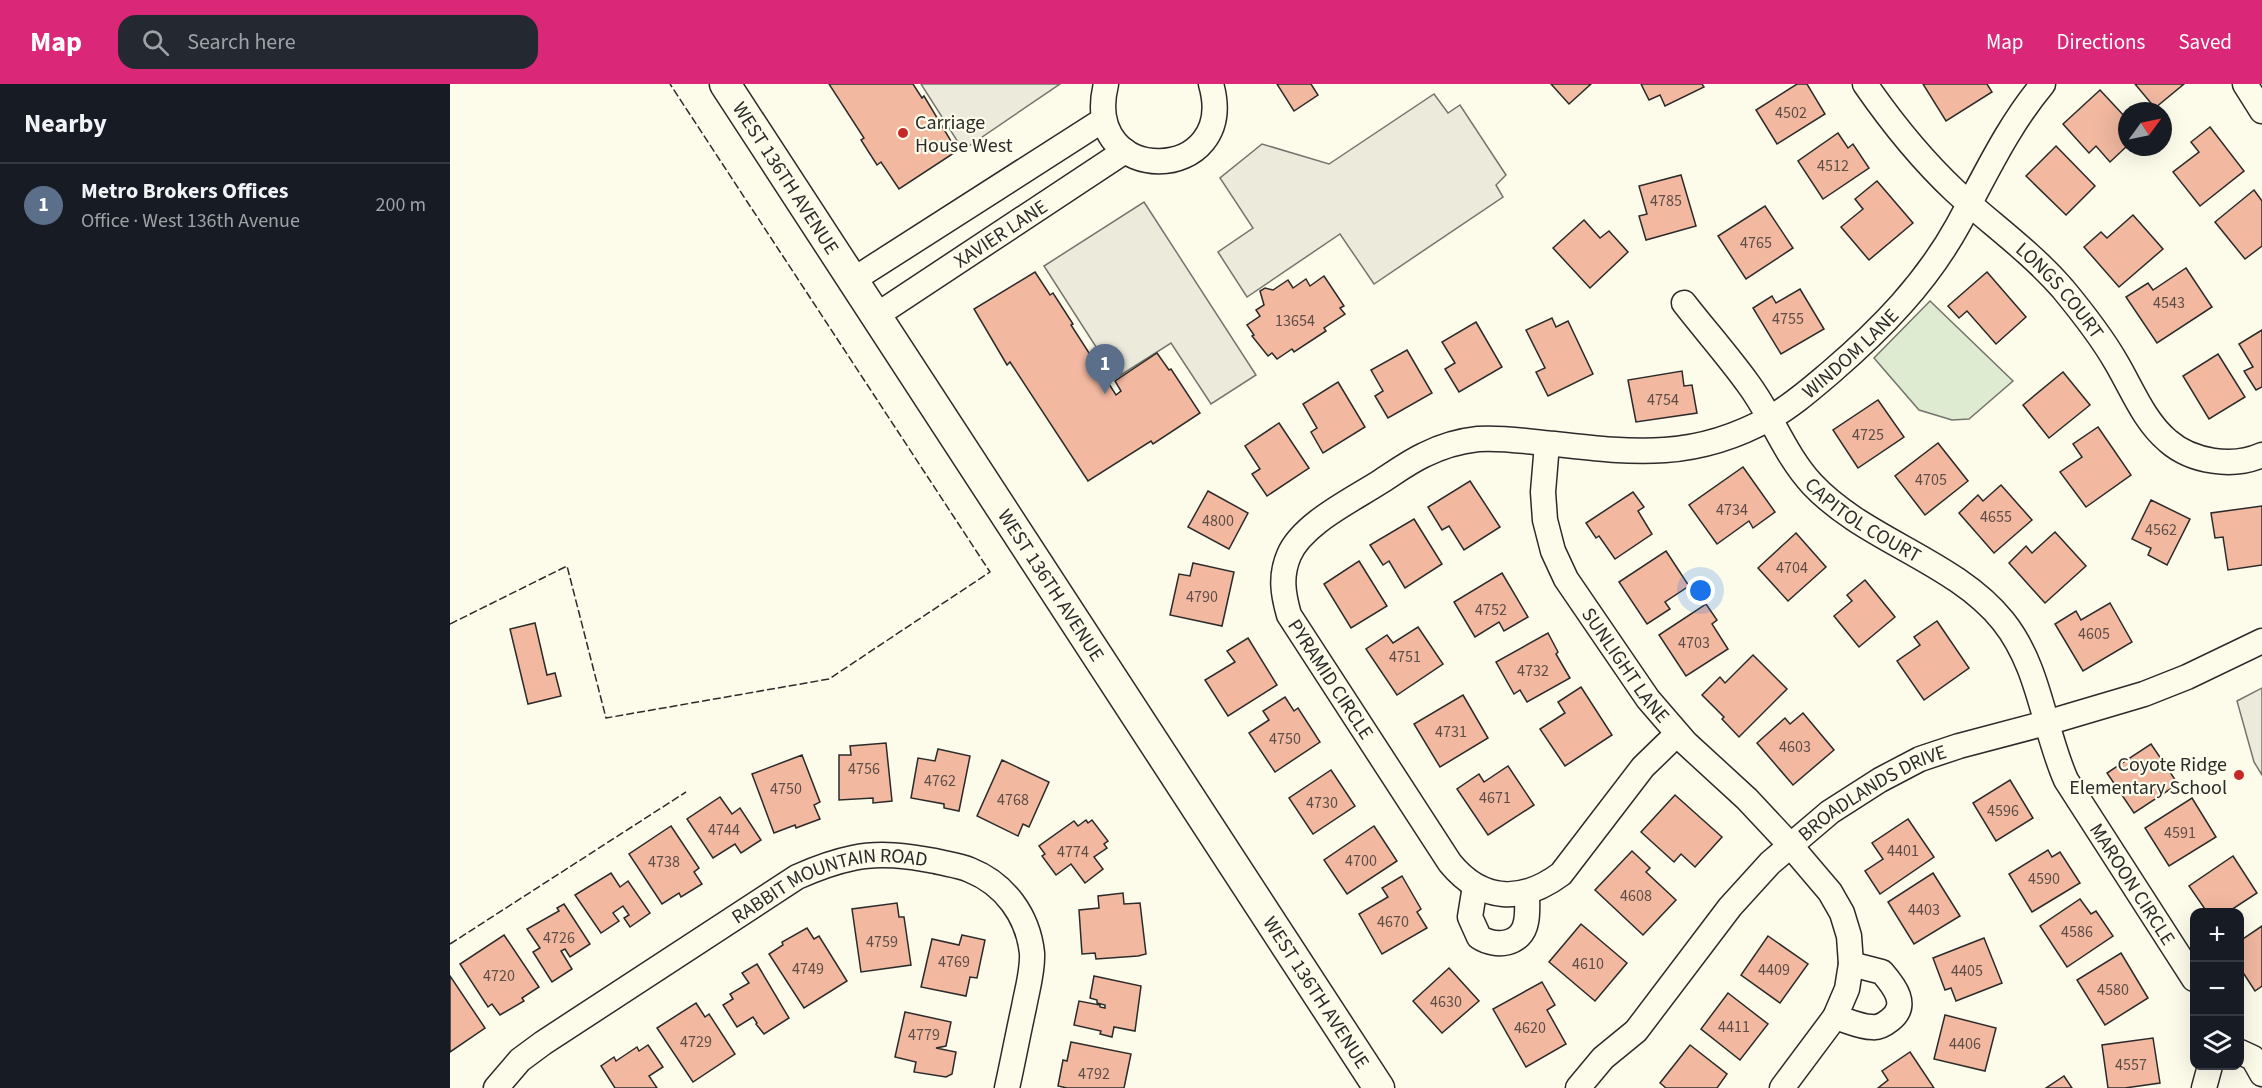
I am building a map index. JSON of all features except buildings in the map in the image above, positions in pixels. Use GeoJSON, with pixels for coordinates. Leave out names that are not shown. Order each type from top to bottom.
{"type":"FeatureCollection","features":[{"type":"Feature","properties":{"kind":"main road","name":"WEST 136TH AVENUE"},"geometry":{"type":"LineString","coordinates":[[725,84],[1378,1088]]}},
{"type":"Feature","properties":{"kind":"street"},"geometry":{"type":"LineString","coordinates":[[1106,84],[1101,102],[1103,120],[1111,137],[1125,151],[1140,159],[1156,162],[1173,160],[1189,154],[1209,132],[1214,118],[1215,99],[1211,84]]}},
{"type":"Feature","properties":{"kind":"street","name":"LONGS COURT"},"geometry":{"type":"LineString","coordinates":[[1865,84],[1889,119],[1929,165],[1969,203],[2024,249],[2062,288],[2090,322],[2115,360],[2151,425],[2169,442],[2189,454],[2211,461],[2233,462],[2262,455]]}},
{"type":"Feature","properties":{"kind":"street","name":"WINDOM LANE"},"geometry":{"type":"LineString","coordinates":[[1546,444],[1627,452],[1664,451],[1701,445],[1727,437],[1770,418],[1801,398],[1871,338],[1898,309],[1932,266],[2002,140],[2043,84]]}},
{"type":"Feature","properties":{"kind":"street"},"geometry":{"type":"LineString","coordinates":[[2245,84],[2262,111]]}},
{"type":"Feature","properties":{"kind":"street","name":"XAVIER LANE"},"geometry":{"type":"LineString","coordinates":[[854,280],[1103,120]]}},
{"type":"Feature","properties":{"kind":"street","name":"XAVIER LANE"},"geometry":{"type":"LineString","coordinates":[[877,315],[1125,151]]}},
{"type":"Feature","properties":{"kind":"street","name":"CAPITOL COURT"},"geometry":{"type":"LineString","coordinates":[[1684,303],[1749,385],[1812,484],[1836,506],[1982,598],[2003,620],[2020,646],[2033,674],[2046,723]]}},
{"type":"Feature","properties":{"kind":"street","name":"PYRAMID CIRCLE"},"geometry":{"type":"LineString","coordinates":[[1546,444],[1504,439],[1477,439],[1448,445],[1422,456],[1317,523],[1299,539],[1289,555],[1283,575],[1283,595],[1289,615],[1450,863],[1475,886],[1493,893],[1514,895],[1527,893],[1545,886],[1561,874],[1637,774],[1677,734]]}},
{"type":"Feature","properties":{"kind":"street","name":"SUNLIGHT LANE"},"geometry":{"type":"LineString","coordinates":[[1546,444],[1543,492],[1545,520],[1553,550],[1566,579],[1648,699],[1677,734],[1747,799],[1790,845]]}},
{"type":"Feature","properties":{"kind":"street","name":"BROADLANDS DRIVE"},"geometry":{"type":"LineString","coordinates":[[1578,1088],[1603,1058],[1636,1031],[1730,907],[1790,845],[1840,806],[1880,780],[1920,759],[2144,694],[2187,677],[2262,641]]}},
{"type":"Feature","properties":{"kind":"street","name":"MAROON CIRCLE"},"geometry":{"type":"LineString","coordinates":[[2046,723],[2054,753],[2066,780],[2190,973]]}},
{"type":"Feature","properties":{"kind":"street"},"geometry":{"type":"LineString","coordinates":[[1782,1088],[1834,1017],[1847,989],[1851,964],[1849,936],[1842,913],[1830,892],[1790,845]]}},
{"type":"Feature","properties":{"kind":"street","name":"RABBIT MOUNTAIN ROAD"},"geometry":{"type":"LineString","coordinates":[[496,1088],[520,1060],[543,1043],[797,877],[827,864],[855,857],[887,855],[920,858],[969,869],[998,886],[1020,912],[1028,932],[1032,955],[1030,978],[1007,1088]]}},
{"type":"Feature","properties":{"kind":"street"},"geometry":{"type":"LineString","coordinates":[[1475,886],[1471,902],[1472,923],[1479,937],[1495,944],[1512,942],[1523,931],[1526,922],[1527,893]]}},
{"type":"Feature","properties":{"kind":"street"},"geometry":{"type":"LineString","coordinates":[[1834,1017],[1872,1027],[1882,1026],[1898,1012],[1900,1003],[1898,994],[1882,972],[1851,964]]}},
{"type":"Feature","properties":{"kind":"street"},"geometry":{"type":"LineString","coordinates":[[2244,1053],[2253,1059],[2262,1074]]}},
{"type":"Feature","properties":{"kind":"street"},"geometry":{"type":"LineString","coordinates":[[2204,1088],[2209,1070]]}},
{"type":"Feature","properties":{"kind":"green space"},"geometry":{"type":"Polygon","coordinates":[[[1930,301],[2013,381],[1969,419],[1952,420],[1919,410],[1874,358],[1930,301]]]}},
{"type":"Feature","properties":{"kind":"shaded area"},"geometry":{"type":"Polygon","coordinates":[[[921,84],[1060,84],[963,150],[921,84]]]}},
{"type":"Feature","properties":{"kind":"shaded area"},"geometry":{"type":"Polygon","coordinates":[[[1434,94],[1448,113],[1460,105],[1506,175],[1496,185],[1503,197],[1374,284],[1340,234],[1247,297],[1218,252],[1253,228],[1220,178],[1262,144],[1329,164],[1434,94]]]}},
{"type":"Feature","properties":{"kind":"shaded area"},"geometry":{"type":"Polygon","coordinates":[[[1144,202],[1256,375],[1211,404],[1171,343],[1116,378],[1044,266],[1144,202]]]}},
{"type":"Feature","properties":{"kind":"shaded area"},"geometry":{"type":"Polygon","coordinates":[[[2262,688],[2262,775],[2254,762],[2237,701],[2262,688]]]}},
{"type":"Feature","properties":{"kind":"fence"},"geometry":{"type":"LineString","coordinates":[[450,624],[567,566],[606,718],[829,679],[990,572],[670,84]]}},
{"type":"Feature","properties":{"kind":"fence"},"geometry":{"type":"LineString","coordinates":[[450,944],[686,792]]}},
{"type":"Feature","properties":{"kind":"place","name":"Carriage House West"},"geometry":{"type":"Point","coordinates":[903,133]}},
{"type":"Feature","properties":{"kind":"place","name":"Metro Brokers Offices"},"geometry":{"type":"Point","coordinates":[1105,394]}},
{"type":"Feature","properties":{"kind":"place","name":"Coyote Ridge Elementary School"},"geometry":{"type":"Point","coordinates":[2239,775]}}]}
